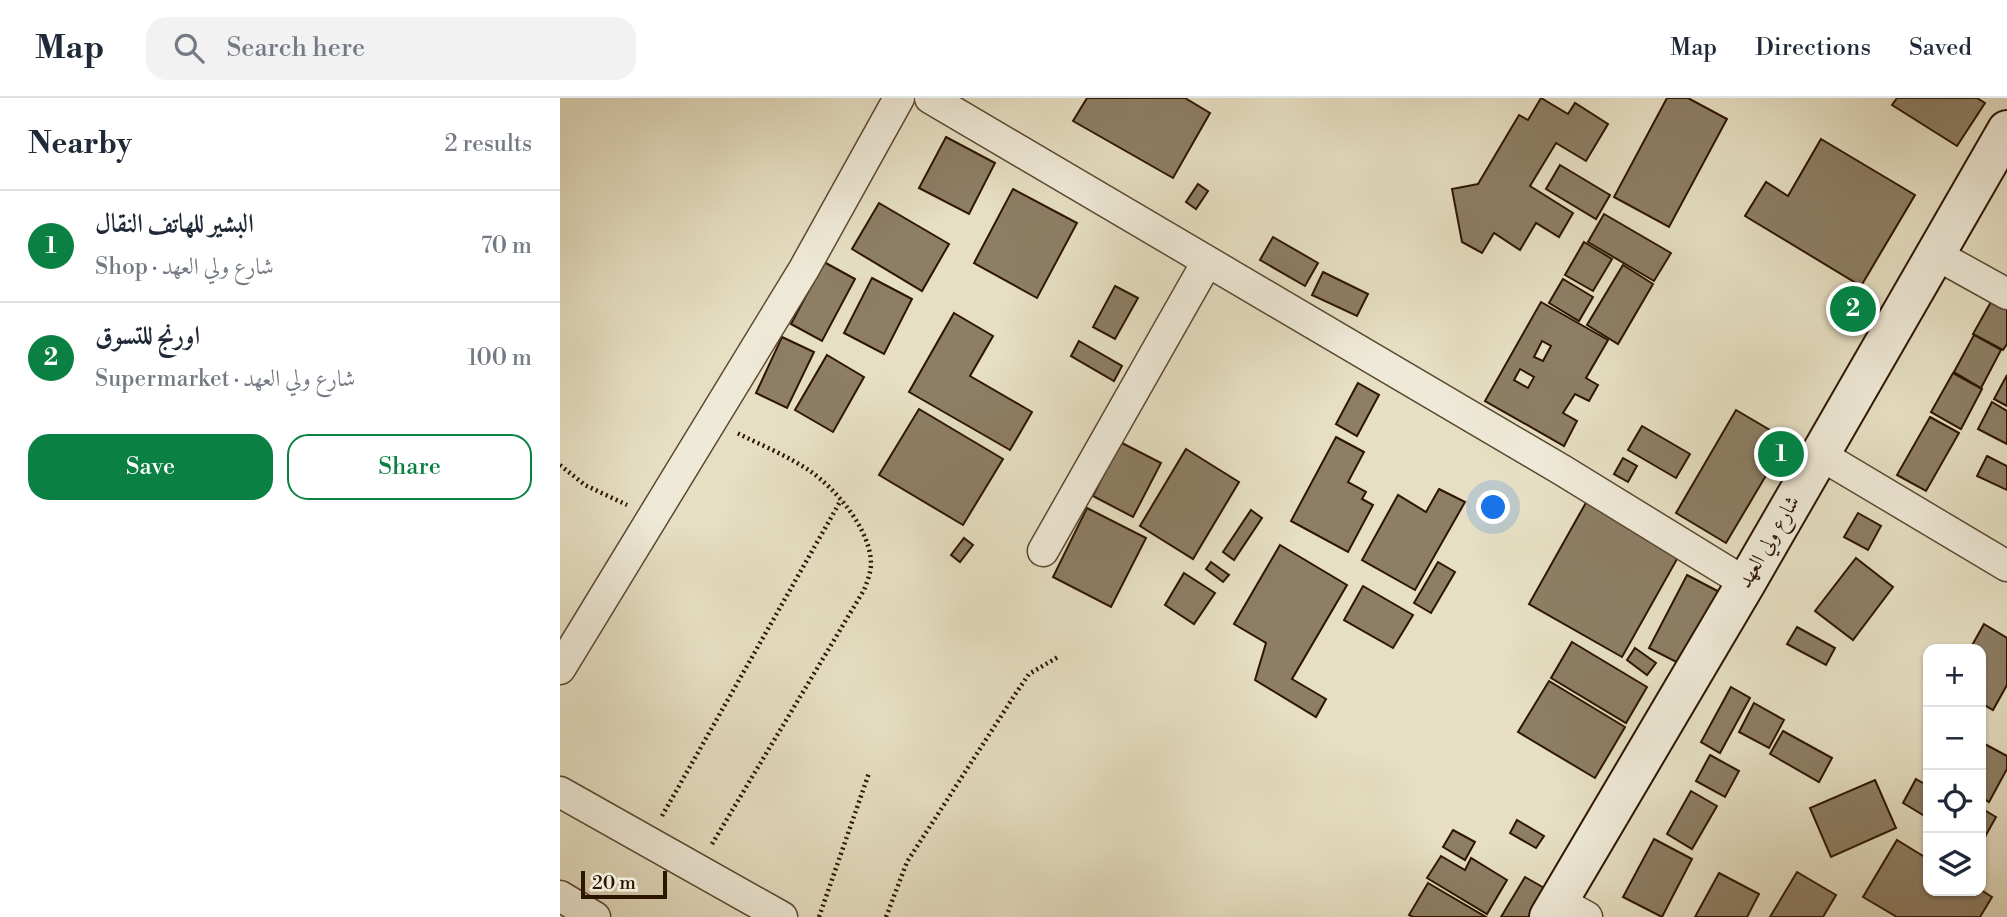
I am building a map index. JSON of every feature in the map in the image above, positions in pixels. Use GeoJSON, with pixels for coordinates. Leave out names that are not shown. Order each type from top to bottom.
{"type":"FeatureCollection","features":[{"type":"Feature","properties":{"kind":"main road","name":"شارع ولي العهد"},"geometry":{"type":"LineString","coordinates":[[1565,912],[1746,583],[2007,130]]}},
{"type":"Feature","properties":{"kind":"street"},"geometry":{"type":"LineString","coordinates":[[930,98],[1562,470],[1746,583]]}},
{"type":"Feature","properties":{"kind":"street"},"geometry":{"type":"LineString","coordinates":[[560,669],[804,269],[892,100]]}},
{"type":"Feature","properties":{"kind":"street"},"geometry":{"type":"LineString","coordinates":[[1935,254],[2007,295]]}},
{"type":"Feature","properties":{"kind":"street"},"geometry":{"type":"LineString","coordinates":[[1043,551],[1207,262]]}},
{"type":"Feature","properties":{"kind":"street"},"geometry":{"type":"LineString","coordinates":[[1819,454],[2007,566]]}},
{"type":"Feature","properties":{"kind":"street"},"geometry":{"type":"LineString","coordinates":[[560,792],[782,917]]}},
{"type":"Feature","properties":{"kind":"street"},"geometry":{"type":"LineString","coordinates":[[560,896],[595,917]]}},
{"type":"Feature","properties":{"kind":"path"},"geometry":{"type":"LineString","coordinates":[[697,869],[864,590],[871,563],[855,518],[810,470],[712,421]]}},
{"type":"Feature","properties":{"kind":"path"},"geometry":{"type":"LineString","coordinates":[[560,466],[585,485],[653,518]]}},
{"type":"Feature","properties":{"kind":"path"},"geometry":{"type":"LineString","coordinates":[[648,842],[841,500]]}},
{"type":"Feature","properties":{"kind":"path"},"geometry":{"type":"LineString","coordinates":[[886,917],[907,862],[1008,705],[1029,674],[1058,657]]}},
{"type":"Feature","properties":{"kind":"path"},"geometry":{"type":"LineString","coordinates":[[819,917],[869,773]]}},
{"type":"Feature","properties":{"kind":"building"},"geometry":{"type":"Polygon","coordinates":[[[1087,98],[1185,98],[1210,113],[1173,178],[1073,121],[1087,98]]]}},
{"type":"Feature","properties":{"kind":"building"},"geometry":{"type":"Polygon","coordinates":[[[1541,98],[1568,114],[1575,103],[1608,124],[1586,161],[1556,143],[1530,186],[1573,213],[1559,237],[1536,223],[1520,250],[1494,233],[1482,253],[1462,242],[1452,189],[1478,184],[1519,115],[1528,120],[1541,98]]]}},
{"type":"Feature","properties":{"kind":"building"},"geometry":{"type":"Polygon","coordinates":[[[1667,98],[1688,98],[1727,119],[1669,227],[1614,197],[1667,98]]]}},
{"type":"Feature","properties":{"kind":"building"},"geometry":{"type":"Polygon","coordinates":[[[1897,98],[1977,98],[1985,103],[1957,146],[1892,105],[1897,98]]]}},
{"type":"Feature","properties":{"kind":"building"},"geometry":{"type":"Polygon","coordinates":[[[946,137],[995,163],[969,214],[919,188],[946,137]]]}},
{"type":"Feature","properties":{"kind":"building"},"geometry":{"type":"Polygon","coordinates":[[[1821,139],[1915,195],[1861,286],[1745,216],[1766,182],[1788,196],[1821,139]]]}},
{"type":"Feature","properties":{"kind":"building"},"geometry":{"type":"Polygon","coordinates":[[[1560,165],[1610,195],[1596,219],[1546,189],[1560,165]]]}},
{"type":"Feature","properties":{"kind":"building"},"geometry":{"type":"Polygon","coordinates":[[[1198,184],[1208,191],[1196,209],[1186,202],[1198,184]]]}},
{"type":"Feature","properties":{"kind":"building"},"geometry":{"type":"Polygon","coordinates":[[[1013,189],[1077,223],[1037,298],[974,263],[1013,189]]]}},
{"type":"Feature","properties":{"kind":"building"},"geometry":{"type":"Polygon","coordinates":[[[879,203],[949,244],[922,291],[852,249],[879,203]]]}},
{"type":"Feature","properties":{"kind":"building"},"geometry":{"type":"Polygon","coordinates":[[[1604,214],[1671,253],[1654,281],[1588,242],[1604,214]]]}},
{"type":"Feature","properties":{"kind":"building"},"geometry":{"type":"Polygon","coordinates":[[[1273,237],[1318,263],[1305,286],[1260,260],[1273,237]]]}},
{"type":"Feature","properties":{"kind":"building"},"geometry":{"type":"Polygon","coordinates":[[[1584,242],[1612,259],[1593,291],[1565,275],[1584,242]]]}},
{"type":"Feature","properties":{"kind":"building"},"geometry":{"type":"Polygon","coordinates":[[[824,262],[855,279],[822,341],[791,324],[824,262]]]}},
{"type":"Feature","properties":{"kind":"building"},"geometry":{"type":"Polygon","coordinates":[[[1623,265],[1653,284],[1618,344],[1587,325],[1623,265]]]}},
{"type":"Feature","properties":{"kind":"building"},"geometry":{"type":"Polygon","coordinates":[[[1323,272],[1368,294],[1357,316],[1312,295],[1323,272]]]}},
{"type":"Feature","properties":{"kind":"building"},"geometry":{"type":"Polygon","coordinates":[[[872,278],[912,299],[884,354],[844,333],[872,278]]]}},
{"type":"Feature","properties":{"kind":"building"},"geometry":{"type":"Polygon","coordinates":[[[1563,279],[1593,297],[1579,321],[1549,303],[1563,279]]]}},
{"type":"Feature","properties":{"kind":"building"},"geometry":{"type":"Polygon","coordinates":[[[1115,286],[1138,298],[1115,339],[1093,327],[1115,286]]]}},
{"type":"Feature","properties":{"kind":"building"},"geometry":{"type":"Polygon","coordinates":[[[1996,293],[2007,300],[2007,344],[2003,350],[1973,334],[1996,293]]]}},
{"type":"Feature","properties":{"kind":"building"},"geometry":{"type":"Polygon","coordinates":[[[1541,302],[1608,340],[1586,378],[1598,385],[1589,401],[1575,394],[1563,413],[1577,421],[1564,446],[1485,401],[1541,302]],[[1542,341],[1534,357],[1543,361],[1551,346],[1542,341]],[[1520,369],[1514,380],[1528,388],[1534,377],[1520,369]]]}},
{"type":"Feature","properties":{"kind":"building"},"geometry":{"type":"Polygon","coordinates":[[[954,313],[993,336],[970,376],[1032,412],[1010,450],[909,392],[954,313]]]}},
{"type":"Feature","properties":{"kind":"building"},"geometry":{"type":"Polygon","coordinates":[[[1974,335],[2001,350],[1981,388],[1954,372],[1974,335]]]}},
{"type":"Feature","properties":{"kind":"building"},"geometry":{"type":"Polygon","coordinates":[[[782,337],[814,352],[787,408],[756,393],[782,337]]]}},
{"type":"Feature","properties":{"kind":"building"},"geometry":{"type":"Polygon","coordinates":[[[1079,341],[1122,366],[1114,381],[1071,356],[1079,341]]]}},
{"type":"Feature","properties":{"kind":"building"},"geometry":{"type":"Polygon","coordinates":[[[827,355],[864,377],[833,432],[795,410],[827,355]]]}},
{"type":"Feature","properties":{"kind":"building"},"geometry":{"type":"Polygon","coordinates":[[[1953,373],[1982,389],[1961,429],[1931,412],[1953,373]]]}},
{"type":"Feature","properties":{"kind":"building"},"geometry":{"type":"Polygon","coordinates":[[[2007,375],[2007,406],[1994,399],[2007,375]]]}},
{"type":"Feature","properties":{"kind":"building"},"geometry":{"type":"Polygon","coordinates":[[[1358,383],[1379,395],[1357,436],[1336,424],[1358,383]]]}},
{"type":"Feature","properties":{"kind":"building"},"geometry":{"type":"Polygon","coordinates":[[[1992,402],[2007,411],[2007,444],[1978,429],[1992,402]]]}},
{"type":"Feature","properties":{"kind":"building"},"geometry":{"type":"Polygon","coordinates":[[[919,409],[1003,459],[963,525],[879,475],[919,409]]]}},
{"type":"Feature","properties":{"kind":"building"},"geometry":{"type":"Polygon","coordinates":[[[1736,410],[1787,440],[1726,543],[1676,513],[1736,410]]]}},
{"type":"Feature","properties":{"kind":"building"},"geometry":{"type":"Polygon","coordinates":[[[1930,417],[1959,433],[1926,491],[1897,475],[1930,417]]]}},
{"type":"Feature","properties":{"kind":"building"},"geometry":{"type":"Polygon","coordinates":[[[1642,426],[1690,454],[1676,478],[1628,450],[1642,426]]]}},
{"type":"Feature","properties":{"kind":"building"},"geometry":{"type":"Polygon","coordinates":[[[1336,437],[1364,452],[1348,482],[1366,492],[1362,499],[1373,505],[1348,552],[1291,521],[1336,437]]]}},
{"type":"Feature","properties":{"kind":"building"},"geometry":{"type":"Polygon","coordinates":[[[1120,442],[1161,463],[1133,517],[1093,496],[1120,442]]]}},
{"type":"Feature","properties":{"kind":"building"},"geometry":{"type":"Polygon","coordinates":[[[1186,449],[1239,482],[1193,559],[1140,526],[1186,449]]]}},
{"type":"Feature","properties":{"kind":"building"},"geometry":{"type":"Polygon","coordinates":[[[1987,456],[2007,466],[2007,490],[1977,476],[1987,456]]]}},
{"type":"Feature","properties":{"kind":"building"},"geometry":{"type":"Polygon","coordinates":[[[1623,458],[1637,466],[1628,482],[1614,474],[1623,458]]]}},
{"type":"Feature","properties":{"kind":"building"},"geometry":{"type":"Polygon","coordinates":[[[1439,489],[1465,502],[1415,590],[1362,560],[1398,495],[1426,512],[1439,489]]]}},
{"type":"Feature","properties":{"kind":"building"},"geometry":{"type":"Polygon","coordinates":[[[1588,499],[1681,552],[1622,657],[1529,604],[1588,499]]]}},
{"type":"Feature","properties":{"kind":"building"},"geometry":{"type":"Polygon","coordinates":[[[1087,508],[1146,538],[1111,607],[1053,577],[1087,508]]]}},
{"type":"Feature","properties":{"kind":"building"},"geometry":{"type":"Polygon","coordinates":[[[1251,510],[1262,518],[1234,560],[1223,552],[1251,510]]]}},
{"type":"Feature","properties":{"kind":"building"},"geometry":{"type":"Polygon","coordinates":[[[1858,513],[1881,526],[1868,550],[1844,537],[1858,513]]]}},
{"type":"Feature","properties":{"kind":"building"},"geometry":{"type":"Polygon","coordinates":[[[964,538],[973,545],[960,562],[951,555],[964,538]]]}},
{"type":"Feature","properties":{"kind":"building"},"geometry":{"type":"Polygon","coordinates":[[[1280,545],[1347,585],[1292,679],[1326,699],[1316,717],[1255,680],[1266,643],[1234,624],[1280,545]]]}},
{"type":"Feature","properties":{"kind":"building"},"geometry":{"type":"Polygon","coordinates":[[[1856,558],[1893,587],[1853,640],[1815,611],[1856,558]]]}},
{"type":"Feature","properties":{"kind":"building"},"geometry":{"type":"Polygon","coordinates":[[[1211,562],[1229,575],[1223,582],[1206,569],[1211,562]]]}},
{"type":"Feature","properties":{"kind":"building"},"geometry":{"type":"Polygon","coordinates":[[[1438,562],[1455,572],[1431,613],[1414,603],[1438,562]]]}},
{"type":"Feature","properties":{"kind":"building"},"geometry":{"type":"Polygon","coordinates":[[[1184,573],[1215,593],[1194,624],[1165,605],[1184,573]]]}},
{"type":"Feature","properties":{"kind":"building"},"geometry":{"type":"Polygon","coordinates":[[[1687,575],[1729,597],[1692,670],[1649,648],[1687,575]]]}},
{"type":"Feature","properties":{"kind":"building"},"geometry":{"type":"Polygon","coordinates":[[[1363,586],[1413,615],[1393,648],[1344,620],[1363,586]]]}},
{"type":"Feature","properties":{"kind":"building"},"geometry":{"type":"Polygon","coordinates":[[[1984,624],[2007,638],[2007,685],[1993,710],[1986,706],[1986,644],[1973,644],[1984,624]]]}},
{"type":"Feature","properties":{"kind":"building"},"geometry":{"type":"Polygon","coordinates":[[[1797,627],[1835,648],[1826,665],[1787,644],[1797,627]]]}},
{"type":"Feature","properties":{"kind":"building"},"geometry":{"type":"Polygon","coordinates":[[[1572,642],[1647,687],[1626,723],[1551,678],[1572,642]]]}},
{"type":"Feature","properties":{"kind":"building"},"geometry":{"type":"Polygon","coordinates":[[[1635,648],[1656,663],[1647,675],[1627,660],[1635,648]]]}},
{"type":"Feature","properties":{"kind":"building"},"geometry":{"type":"Polygon","coordinates":[[[1549,681],[1625,727],[1595,778],[1518,732],[1549,681]]]}},
{"type":"Feature","properties":{"kind":"building"},"geometry":{"type":"Polygon","coordinates":[[[1731,687],[1750,698],[1720,753],[1701,742],[1731,687]]]}},
{"type":"Feature","properties":{"kind":"building"},"geometry":{"type":"Polygon","coordinates":[[[1754,703],[1784,720],[1769,748],[1739,732],[1754,703]]]}},
{"type":"Feature","properties":{"kind":"building"},"geometry":{"type":"Polygon","coordinates":[[[1783,731],[1832,758],[1819,782],[1770,754],[1783,731]]]}},
{"type":"Feature","properties":{"kind":"building"},"geometry":{"type":"Polygon","coordinates":[[[1986,745],[2007,756],[2007,769],[1989,802],[1986,800],[1986,745]]]}},
{"type":"Feature","properties":{"kind":"building"},"geometry":{"type":"Polygon","coordinates":[[[1710,755],[1739,771],[1725,797],[1696,781],[1710,755]]]}},
{"type":"Feature","properties":{"kind":"building"},"geometry":{"type":"Polygon","coordinates":[[[1916,779],[1923,783],[1923,815],[1903,803],[1916,779]]]}},
{"type":"Feature","properties":{"kind":"building"},"geometry":{"type":"Polygon","coordinates":[[[1875,780],[1896,828],[1831,857],[1810,808],[1875,780]]]}},
{"type":"Feature","properties":{"kind":"building"},"geometry":{"type":"Polygon","coordinates":[[[1691,791],[1717,806],[1692,849],[1667,834],[1691,791]]]}},
{"type":"Feature","properties":{"kind":"building"},"geometry":{"type":"Polygon","coordinates":[[[1986,811],[1996,817],[1986,835],[1986,811]]]}},
{"type":"Feature","properties":{"kind":"building"},"geometry":{"type":"Polygon","coordinates":[[[1517,820],[1544,836],[1536,848],[1510,833],[1517,820]]]}},
{"type":"Feature","properties":{"kind":"building"},"geometry":{"type":"Polygon","coordinates":[[[1453,830],[1475,842],[1465,860],[1443,847],[1453,830]]]}},
{"type":"Feature","properties":{"kind":"building"},"geometry":{"type":"Polygon","coordinates":[[[1654,839],[1692,859],[1662,917],[1623,897],[1654,839]]]}},
{"type":"Feature","properties":{"kind":"building"},"geometry":{"type":"Polygon","coordinates":[[[1897,840],[1923,856],[1923,896],[1986,896],[1986,893],[1992,897],[1980,917],[1897,917],[1863,897],[1897,840]]]}},
{"type":"Feature","properties":{"kind":"building"},"geometry":{"type":"Polygon","coordinates":[[[1441,856],[1465,870],[1471,858],[1507,880],[1487,914],[1427,878],[1441,856]]]}},
{"type":"Feature","properties":{"kind":"building"},"geometry":{"type":"Polygon","coordinates":[[[1797,872],[1836,895],[1823,917],[1770,917],[1797,872]]]}},
{"type":"Feature","properties":{"kind":"building"},"geometry":{"type":"Polygon","coordinates":[[[1719,873],[1759,894],[1747,917],[1695,917],[1719,873]]]}},
{"type":"Feature","properties":{"kind":"building"},"geometry":{"type":"Polygon","coordinates":[[[1525,877],[1553,893],[1538,917],[1501,917],[1525,877]]]}},
{"type":"Feature","properties":{"kind":"building"},"geometry":{"type":"Polygon","coordinates":[[[1428,883],[1486,917],[1409,915],[1428,883]]]}},
{"type":"Feature","properties":{"kind":"place","name":"اورنج للتسوق"},"geometry":{"type":"Point","coordinates":[1853,309]}},
{"type":"Feature","properties":{"kind":"place","name":"البشير للهاتف النقال"},"geometry":{"type":"Point","coordinates":[1781,454]}}]}
